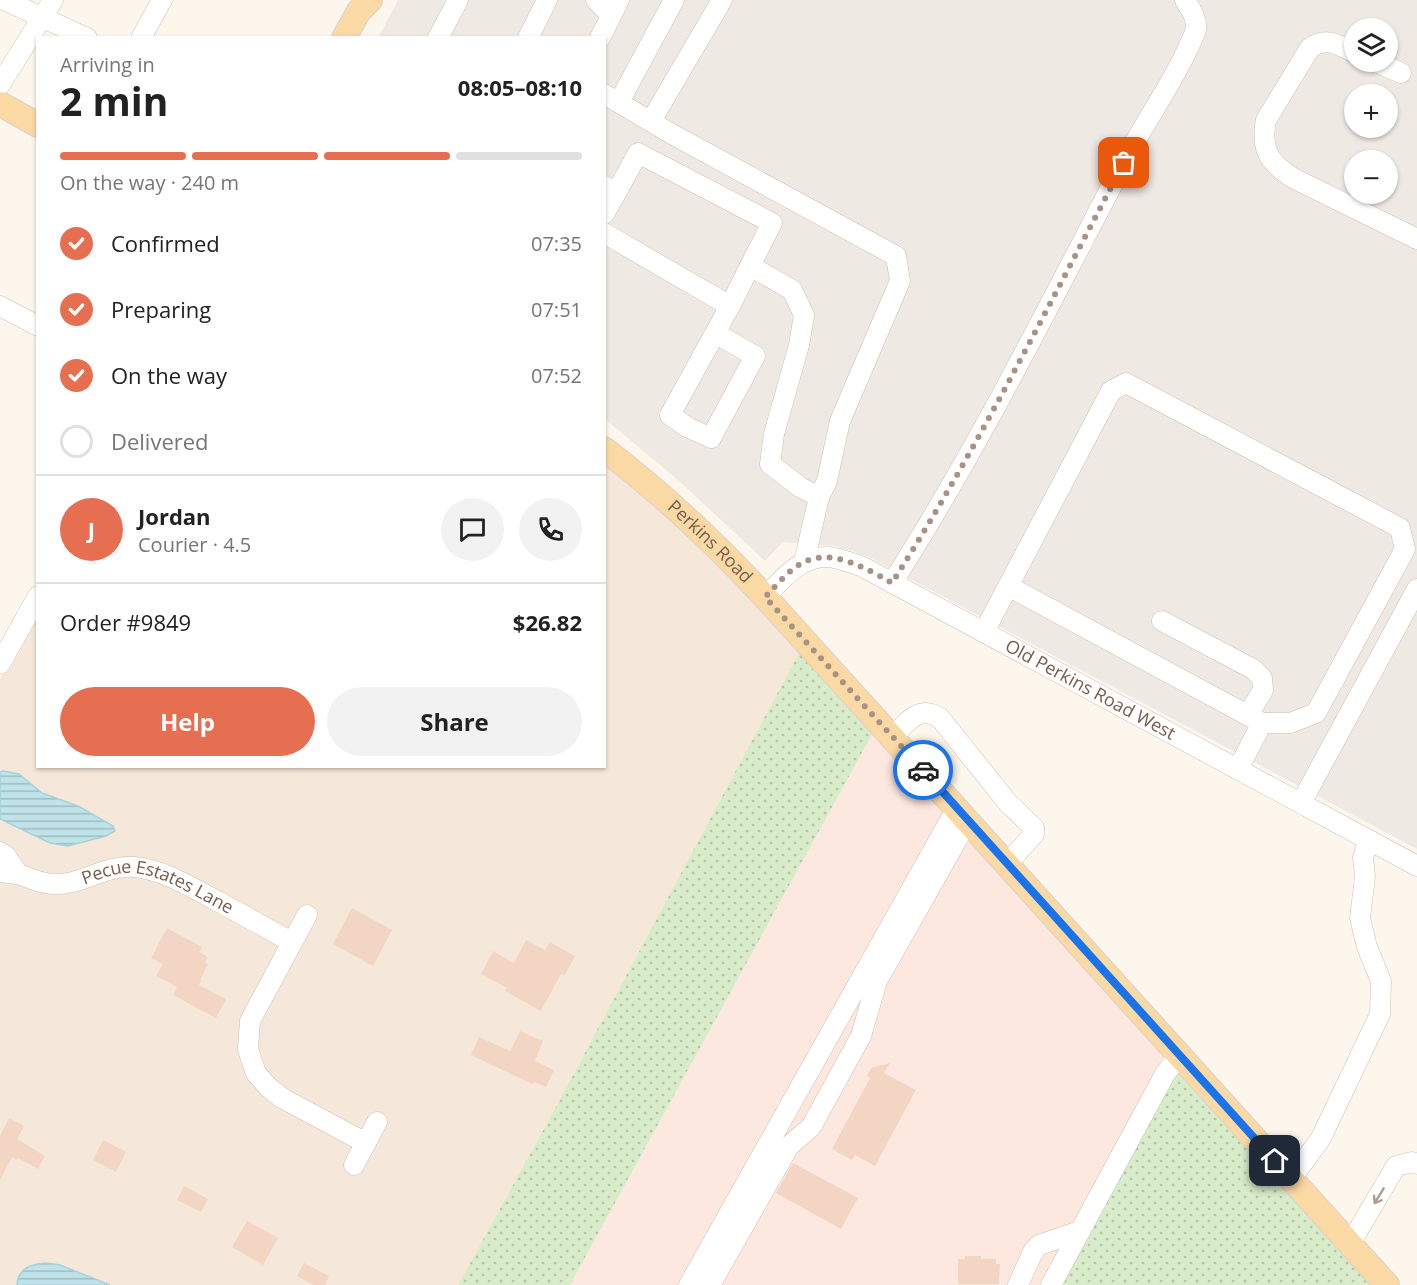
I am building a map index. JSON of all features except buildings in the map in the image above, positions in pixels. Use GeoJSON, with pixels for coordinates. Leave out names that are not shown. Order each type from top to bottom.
{"type":"FeatureCollection","features":[{"type":"Feature","properties":{"kind":"main road"},"geometry":{"type":"LineString","coordinates":[[345,36],[364,4]]}},
{"type":"Feature","properties":{"kind":"main road"},"geometry":{"type":"LineString","coordinates":[[0,104],[36,124]]}},
{"type":"Feature","properties":{"kind":"main road","name":"Perkins Road"},"geometry":{"type":"LineString","coordinates":[[606,451],[648,483],[695,525],[765,597],[1386,1285]]}},
{"type":"Feature","properties":{"kind":"street"},"geometry":{"type":"LineString","coordinates":[[4,0],[83,36]]}},
{"type":"Feature","properties":{"kind":"street"},"geometry":{"type":"LineString","coordinates":[[0,85],[53,0]]}},
{"type":"Feature","properties":{"kind":"street"},"geometry":{"type":"LineString","coordinates":[[142,36],[162,0]]}},
{"type":"Feature","properties":{"kind":"street"},"geometry":{"type":"LineString","coordinates":[[439,36],[458,0]]}},
{"type":"Feature","properties":{"kind":"street"},"geometry":{"type":"LineString","coordinates":[[529,36],[547,0]]}},
{"type":"Feature","properties":{"kind":"street"},"geometry":{"type":"LineString","coordinates":[[596,0],[615,8],[601,36]]}},
{"type":"Feature","properties":{"kind":"street"},"geometry":{"type":"LineString","coordinates":[[674,0],[612,98],[896,256],[900,280],[840,421],[827,481],[819,496],[804,562],[785,576],[765,597]]}},
{"type":"Feature","properties":{"kind":"street"},"geometry":{"type":"LineString","coordinates":[[651,121],[722,0]]}},
{"type":"Feature","properties":{"kind":"street"},"geometry":{"type":"LineString","coordinates":[[892,583],[926,531],[1022,360],[1139,135],[1182,60],[1196,30],[1195,17],[1185,0]]}},
{"type":"Feature","properties":{"kind":"street"},"geometry":{"type":"LineString","coordinates":[[1344,48],[1327,41],[1317,43],[1310,48],[1266,120],[1263,132],[1264,146],[1271,160],[1295,179],[1417,239]]}},
{"type":"Feature","properties":{"kind":"street"},"geometry":{"type":"LineString","coordinates":[[606,206],[610,190],[638,153],[772,223],[730,306],[715,333],[670,415],[687,427],[711,438],[755,356],[715,333]]}},
{"type":"Feature","properties":{"kind":"street"},"geometry":{"type":"LineString","coordinates":[[606,234],[730,306]]}},
{"type":"Feature","properties":{"kind":"street"},"geometry":{"type":"LineString","coordinates":[[750,266],[792,290],[804,315],[799,345],[774,434],[770,464],[800,487],[819,496]]}},
{"type":"Feature","properties":{"kind":"street"},"geometry":{"type":"LineString","coordinates":[[0,306],[36,325]]}},
{"type":"Feature","properties":{"kind":"street"},"geometry":{"type":"LineString","coordinates":[[984,632],[1008,586],[1111,391],[1126,383],[1400,528],[1405,549],[1316,713],[1290,723],[1255,719],[1008,586]]}},
{"type":"Feature","properties":{"kind":"street","name":"Old Perkins Road West"},"geometry":{"type":"LineString","coordinates":[[804,562],[828,557],[861,566],[1417,866]]}},
{"type":"Feature","properties":{"kind":"street"},"geometry":{"type":"LineString","coordinates":[[1301,803],[1417,590]]}},
{"type":"Feature","properties":{"kind":"street"},"geometry":{"type":"LineString","coordinates":[[0,664],[36,600]]}},
{"type":"Feature","properties":{"kind":"street"},"geometry":{"type":"LineString","coordinates":[[1162,621],[1253,669],[1262,678],[1263,690],[1238,769]]}},
{"type":"Feature","properties":{"kind":"street"},"geometry":{"type":"LineString","coordinates":[[892,737],[917,714],[926,712],[940,718],[1008,803],[1034,828],[1034,834],[1007,864]]}},
{"type":"Feature","properties":{"kind":"street"},"geometry":{"type":"LineString","coordinates":[[689,1285],[963,814]]}},
{"type":"Feature","properties":{"kind":"street"},"geometry":{"type":"LineString","coordinates":[[710,1285],[789,1146],[811,1127],[861,1036],[877,981],[963,814]]}},
{"type":"Feature","properties":{"kind":"street"},"geometry":{"type":"LineString","coordinates":[[1291,1179],[1322,1138],[1380,1014],[1381,981],[1367,947],[1360,918],[1365,877],[1362,857],[1369,840]]}},
{"type":"Feature","properties":{"kind":"street","name":"Pecue Estates Lane"},"geometry":{"type":"LineString","coordinates":[[0,852],[6,856],[9,873],[54,884],[73,882],[118,867],[135,867],[153,871],[178,880],[291,942]]}},
{"type":"Feature","properties":{"kind":"street"},"geometry":{"type":"LineString","coordinates":[[307,915],[250,1021],[248,1049],[256,1073],[269,1088],[282,1098],[366,1143]]}},
{"type":"Feature","properties":{"kind":"street"},"geometry":{"type":"LineString","coordinates":[[1051,1285],[1165,1074],[1179,1055]]}},
{"type":"Feature","properties":{"kind":"street"},"geometry":{"type":"LineString","coordinates":[[354,1165],[377,1122]]}},
{"type":"Feature","properties":{"kind":"street"},"geometry":{"type":"LineString","coordinates":[[1350,1244],[1396,1166],[1412,1162],[1417,1164]]}},
{"type":"Feature","properties":{"kind":"street"},"geometry":{"type":"LineString","coordinates":[[1018,1285],[1033,1252],[1039,1245],[1080,1231]]}},
{"type":"Feature","properties":{"kind":"shaded area"},"geometry":{"type":"Polygon","coordinates":[[[398,0],[1417,0],[1417,849],[867,556],[835,546],[783,542],[765,561],[678,480],[606,420],[606,36],[379,36],[398,0]]]}},
{"type":"Feature","properties":{"kind":"shaded area"},"geometry":{"type":"Polygon","coordinates":[[[606,462],[644,491],[802,647],[458,1285],[0,1285],[0,679],[36,615],[36,768],[606,768],[606,462]]]}},
{"type":"Feature","properties":{"kind":"shaded area"},"geometry":{"type":"Polygon","coordinates":[[[875,729],[1178,1066],[1058,1285],[570,1285],[875,729]]]}},
{"type":"Feature","properties":{"kind":"green space"},"geometry":{"type":"Polygon","coordinates":[[[802,647],[875,729],[570,1285],[458,1285],[557,1105],[802,647]]]}},
{"type":"Feature","properties":{"kind":"green space"},"geometry":{"type":"Polygon","coordinates":[[[1178,1066],[1375,1285],[1058,1285],[1178,1066]]]}},
{"type":"Feature","properties":{"kind":"water"},"geometry":{"type":"Polygon","coordinates":[[[0,772],[19,774],[42,793],[78,806],[113,826],[115,831],[106,836],[68,846],[50,843],[0,819],[0,772]]]}},
{"type":"Feature","properties":{"kind":"water"},"geometry":{"type":"Polygon","coordinates":[[[46,1263],[60,1265],[110,1285],[17,1285],[20,1275],[26,1268],[46,1263]]]}},
{"type":"Feature","properties":{"kind":"way so far"},"geometry":{"type":"LineString","coordinates":[[923,770],[765,597],[785,576],[804,562],[828,557],[861,566],[892,583],[926,531],[1028,349],[1124,163]]}},
{"type":"Feature","properties":{"kind":"route"},"geometry":{"type":"LineString","coordinates":[[923,770],[1275,1161]]}}]}
